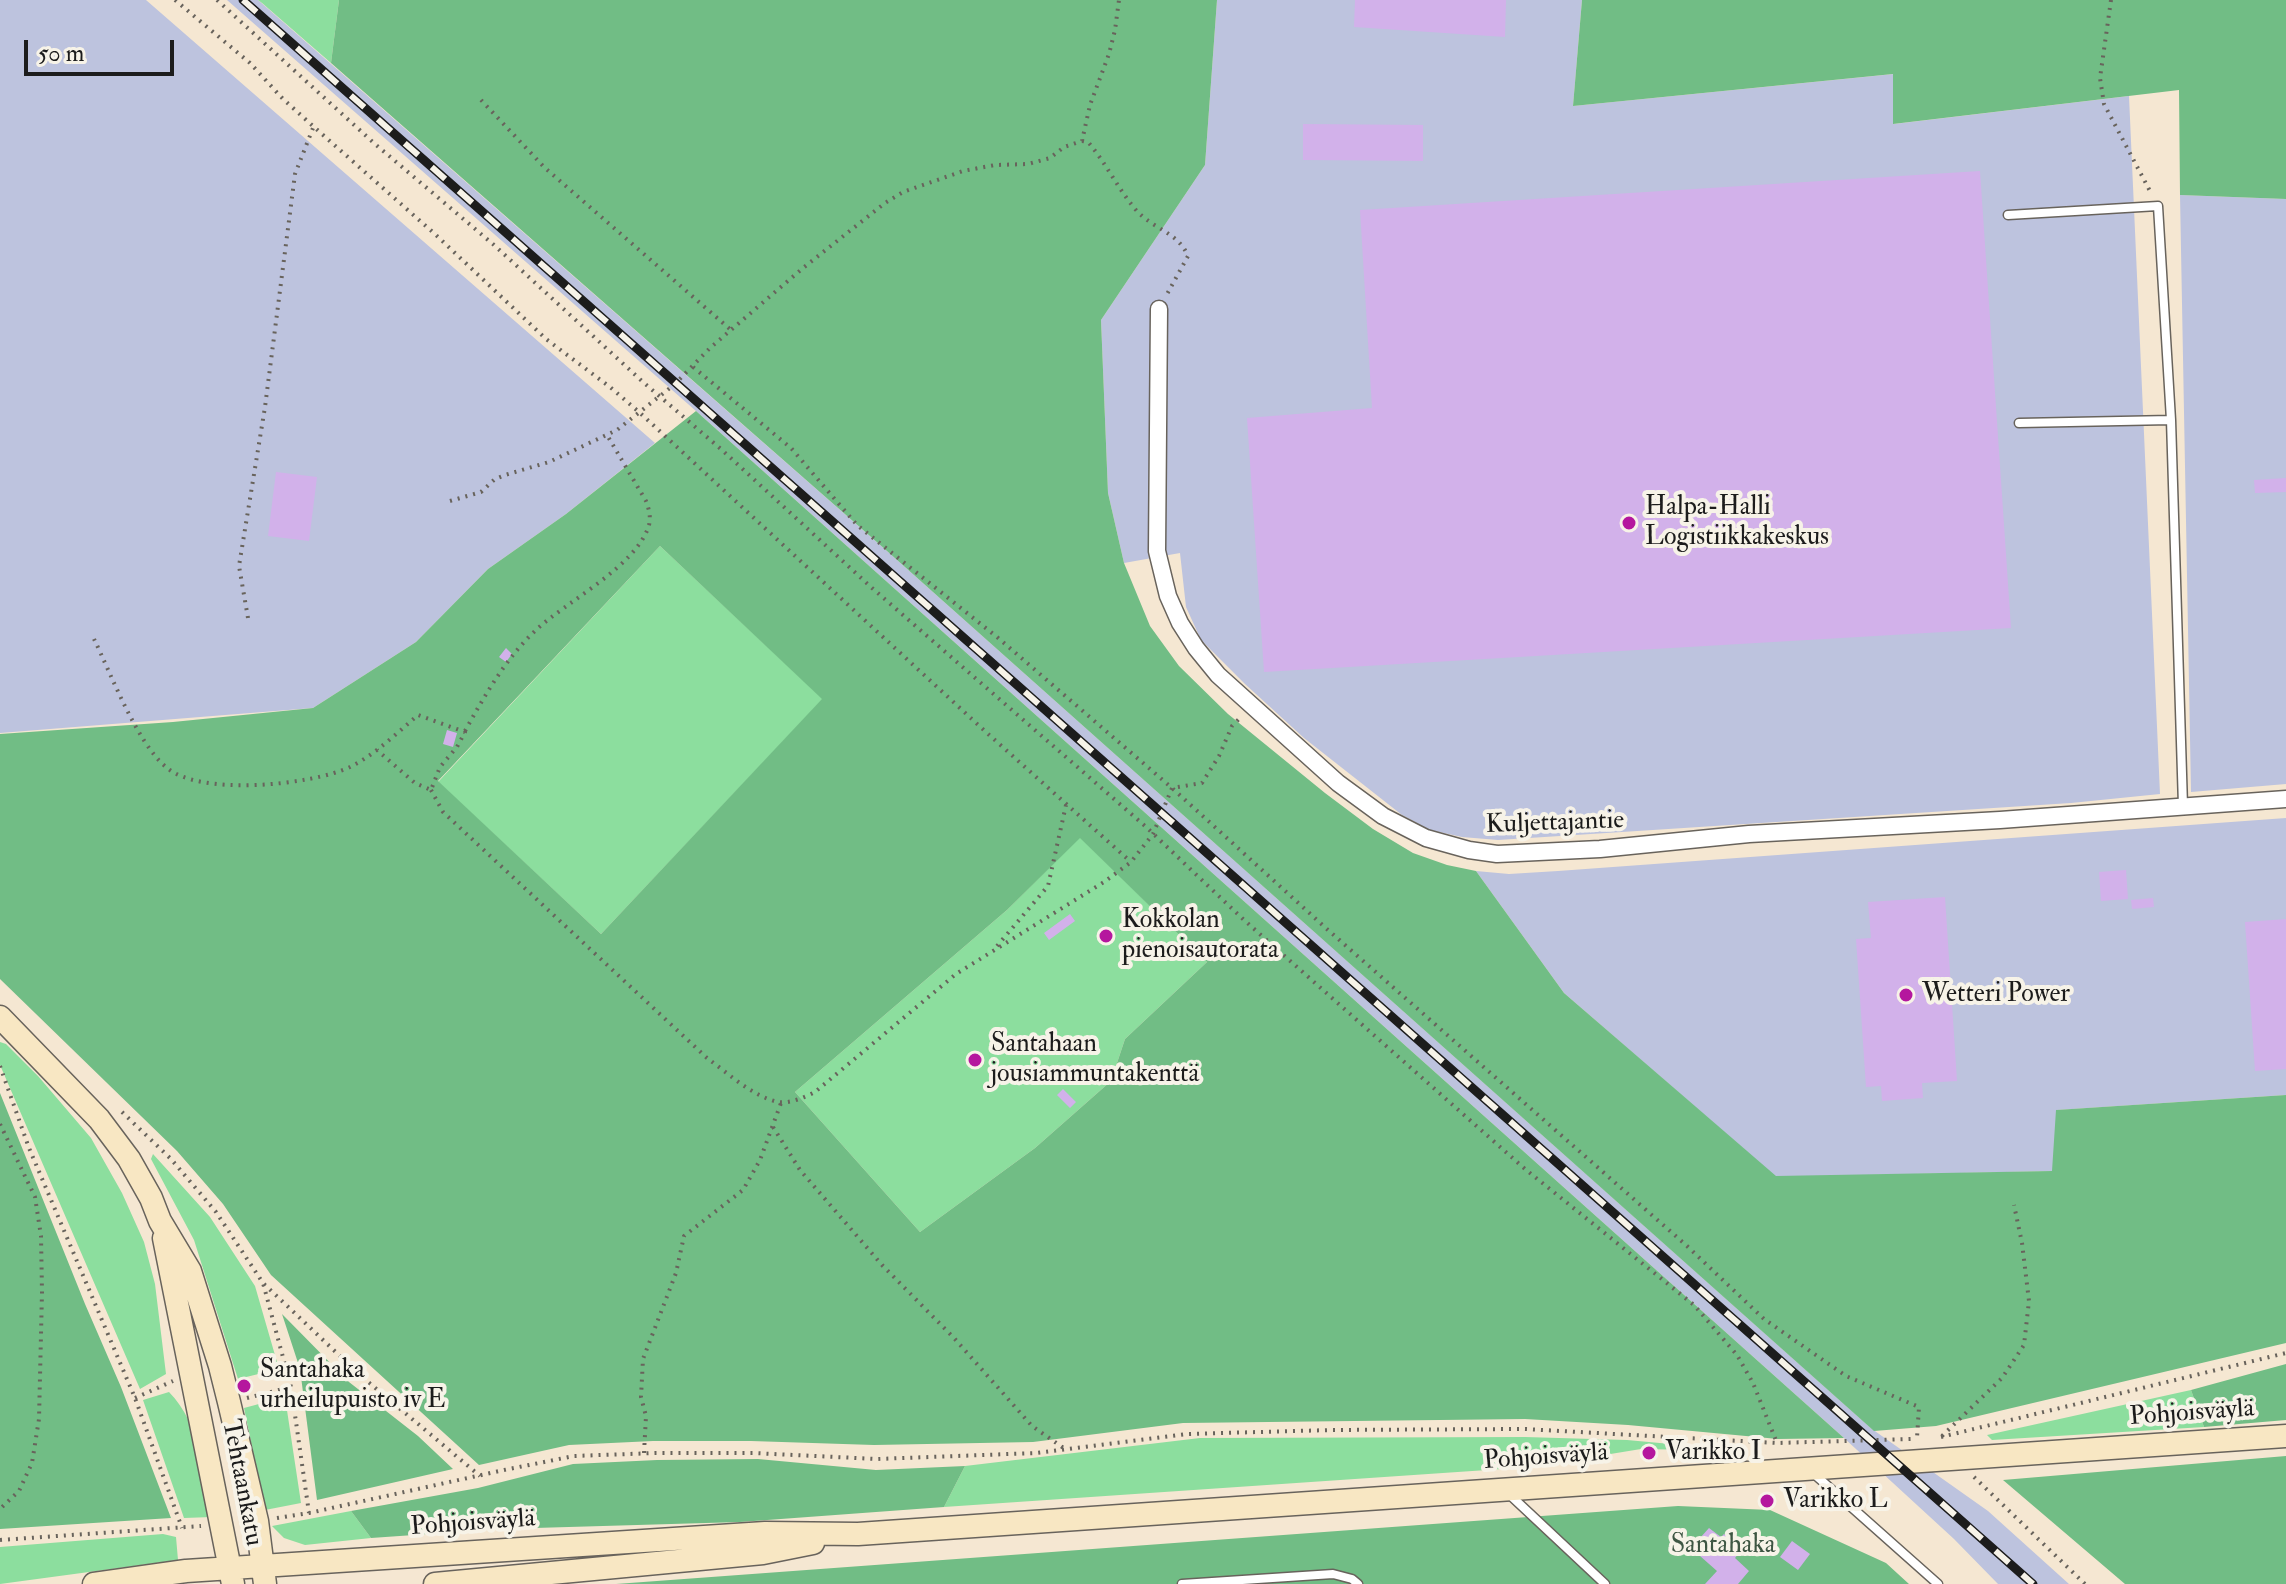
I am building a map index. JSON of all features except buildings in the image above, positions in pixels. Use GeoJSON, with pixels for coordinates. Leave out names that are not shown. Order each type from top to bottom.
{"type":"FeatureCollection","features":[{"type":"Feature","properties":{"kind":"main road","name":"Tehtaankatu"},"geometry":{"type":"LineString","coordinates":[[0,1017],[99,1119],[129,1159],[160,1221],[190,1271],[229,1402],[257,1521],[264,1575]]}},
{"type":"Feature","properties":{"kind":"main road","name":"Tehtaankatu"},"geometry":{"type":"LineString","coordinates":[[160,1221],[232,1576]]}},
{"type":"Feature","properties":{"kind":"main road","name":"Pohjoisväylä"},"geometry":{"type":"LineString","coordinates":[[94,1584],[186,1571],[232,1576],[264,1575],[765,1533],[858,1534],[2286,1436]]}},
{"type":"Feature","properties":{"kind":"main road","name":"Pohjoisväylä"},"geometry":{"type":"LineString","coordinates":[[435,1584],[763,1553],[858,1534]]}},
{"type":"Feature","properties":{"kind":"street","name":"Kuljettajantie"},"geometry":{"type":"LineString","coordinates":[[1159,309],[1157,551],[1168,596],[1180,623],[1218,675],[1338,783],[1383,816],[1426,838],[1497,854],[1600,849],[1749,834],[2286,799]]}},
{"type":"Feature","properties":{"kind":"lane"},"geometry":{"type":"LineString","coordinates":[[2008,215],[2158,206],[2171,420],[2183,807]]}},
{"type":"Feature","properties":{"kind":"lane"},"geometry":{"type":"LineString","coordinates":[[2019,423],[2171,420]]}},
{"type":"Feature","properties":{"kind":"lane"},"geometry":{"type":"LineString","coordinates":[[1808,1469],[1938,1584]]}},
{"type":"Feature","properties":{"kind":"lane"},"geometry":{"type":"LineString","coordinates":[[1504,1489],[1605,1584]]}},
{"type":"Feature","properties":{"kind":"lane"},"geometry":{"type":"LineString","coordinates":[[1182,1584],[1333,1574],[1352,1579],[1358,1584]]}},
{"type":"Feature","properties":{"kind":"path"},"geometry":{"type":"LineString","coordinates":[[175,0],[250,63],[283,99],[436,235],[546,339],[639,412],[1131,862]]}},
{"type":"Feature","properties":{"kind":"path"},"geometry":{"type":"LineString","coordinates":[[217,0],[1525,1169],[1694,1305],[1737,1355],[1753,1383],[1777,1443]]}},
{"type":"Feature","properties":{"kind":"path"},"geometry":{"type":"LineString","coordinates":[[1082,141],[1090,105],[1109,54],[1119,0]]}},
{"type":"Feature","properties":{"kind":"path"},"geometry":{"type":"LineString","coordinates":[[2111,0],[2100,78],[2104,104],[2158,206]]}},
{"type":"Feature","properties":{"kind":"path"},"geometry":{"type":"LineString","coordinates":[[481,100],[544,167],[731,330]]}},
{"type":"Feature","properties":{"kind":"path"},"geometry":{"type":"LineString","coordinates":[[248,618],[239,566],[265,407],[295,174],[314,127]]}},
{"type":"Feature","properties":{"kind":"path"},"geometry":{"type":"LineString","coordinates":[[450,501],[481,492],[495,479],[549,462],[607,435],[675,384],[710,348],[885,203],[903,192],[963,171],[995,165],[1028,164],[1050,158],[1064,147],[1088,142],[1137,210],[1157,229],[1177,238],[1184,245],[1188,256],[1159,309]]}},
{"type":"Feature","properties":{"kind":"path"},"geometry":{"type":"LineString","coordinates":[[693,367],[791,448],[857,525],[997,637],[1172,788],[1687,1246],[1764,1319],[1846,1376],[1919,1407],[1917,1438]]}},
{"type":"Feature","properties":{"kind":"path"},"geometry":{"type":"LineString","coordinates":[[431,790],[440,767],[457,747],[485,694],[514,655],[536,630],[630,556],[650,523],[650,511],[607,435]]}},
{"type":"Feature","properties":{"kind":"path"},"geometry":{"type":"LineString","coordinates":[[94,639],[141,736],[164,766],[187,780],[232,785],[287,782],[331,775],[349,768],[377,750],[418,715],[465,732]]}},
{"type":"Feature","properties":{"kind":"path"},"geometry":{"type":"LineString","coordinates":[[1172,788],[1202,783],[1219,756],[1232,726],[1252,707]]}},
{"type":"Feature","properties":{"kind":"path"},"geometry":{"type":"LineString","coordinates":[[377,750],[415,783],[431,790],[443,812],[707,1058],[752,1091],[781,1103],[815,1092],[956,974],[1131,862],[1153,834],[1172,788]]}},
{"type":"Feature","properties":{"kind":"path"},"geometry":{"type":"LineString","coordinates":[[993,951],[1048,886],[1066,805]]}},
{"type":"Feature","properties":{"kind":"path"},"geometry":{"type":"LineString","coordinates":[[0,1066],[29,1148],[135,1398],[182,1528]]}},
{"type":"Feature","properties":{"kind":"path"},"geometry":{"type":"LineString","coordinates":[[644,1453],[646,1416],[641,1397],[643,1359],[676,1273],[684,1236],[743,1190],[760,1160],[781,1103]]}},
{"type":"Feature","properties":{"kind":"path"},"geometry":{"type":"LineString","coordinates":[[116,1107],[171,1159],[207,1201],[263,1283],[361,1376],[480,1476]]}},
{"type":"Feature","properties":{"kind":"path"},"geometry":{"type":"LineString","coordinates":[[0,1124],[35,1197],[41,1236],[42,1292],[39,1419],[32,1463],[19,1491],[0,1509]]}},
{"type":"Feature","properties":{"kind":"path"},"geometry":{"type":"LineString","coordinates":[[773,1127],[800,1170],[882,1265],[954,1338],[1032,1426],[1066,1450]]}},
{"type":"Feature","properties":{"kind":"path"},"geometry":{"type":"LineString","coordinates":[[1940,1437],[2002,1378],[2024,1345],[2029,1301],[2014,1205]]}},
{"type":"Feature","properties":{"kind":"path"},"geometry":{"type":"LineString","coordinates":[[263,1283],[291,1387],[309,1513]]}},
{"type":"Feature","properties":{"kind":"path"},"geometry":{"type":"LineString","coordinates":[[504,1470],[574,1456],[753,1453],[877,1459],[1036,1453],[1187,1434],[1347,1430],[1525,1429],[1777,1443],[1940,1437],[2286,1353]]}},
{"type":"Feature","properties":{"kind":"path"},"geometry":{"type":"LineString","coordinates":[[135,1398],[191,1373]]}},
{"type":"Feature","properties":{"kind":"path"},"geometry":{"type":"LineString","coordinates":[[229,1402],[291,1387]]}},
{"type":"Feature","properties":{"kind":"path"},"geometry":{"type":"LineString","coordinates":[[1955,1458],[2085,1584]]}},
{"type":"Feature","properties":{"kind":"shaded area"},"geometry":{"type":"Polygon","coordinates":[[[0,0],[146,0],[655,443],[566,514],[488,569],[416,642],[313,708],[0,733],[0,0]]]}},
{"type":"Feature","properties":{"kind":"shaded area"},"geometry":{"type":"Polygon","coordinates":[[[227,0],[258,0],[887,551],[1872,1429],[1988,1511],[2069,1584],[1998,1584],[1844,1438],[696,411],[227,0]]]}},
{"type":"Feature","properties":{"kind":"shaded area"},"geometry":{"type":"Polygon","coordinates":[[[1217,0],[1582,0],[1573,106],[1894,74],[1894,124],[2129,96],[2160,794],[2071,803],[1498,840],[1430,830],[1402,815],[1304,738],[1201,640],[1186,607],[1180,553],[1124,563],[1108,493],[1101,320],[1205,165],[1217,0]]]}},
{"type":"Feature","properties":{"kind":"shaded area"},"geometry":{"type":"Polygon","coordinates":[[[2180,195],[2286,199],[2286,784],[2191,792],[2180,195]]]}},
{"type":"Feature","properties":{"kind":"shaded area"},"geometry":{"type":"Polygon","coordinates":[[[2286,818],[2286,1095],[2057,1110],[2053,1171],[1776,1177],[1564,993],[1476,871],[1509,874],[1558,871],[2286,818]]]}},
{"type":"Feature","properties":{"kind":"green space"},"geometry":{"type":"Polygon","coordinates":[[[258,0],[339,0],[331,63],[262,3],[258,0]]]}},
{"type":"Feature","properties":{"kind":"green space"},"geometry":{"type":"Polygon","coordinates":[[[339,0],[1217,0],[1205,165],[1101,320],[1108,493],[1124,563],[1150,626],[1179,666],[1228,714],[1373,829],[1413,853],[1476,871],[1564,993],[1776,1176],[2052,1171],[2056,1110],[2286,1095],[2286,1343],[1936,1426],[1874,1431],[887,551],[331,63],[339,0]]]}},
{"type":"Feature","properties":{"kind":"green space"},"geometry":{"type":"Polygon","coordinates":[[[1582,0],[2286,0],[2286,199],[2180,195],[2179,90],[1893,124],[1893,74],[1573,106],[1582,0]]]}},
{"type":"Feature","properties":{"kind":"green space"},"geometry":{"type":"Polygon","coordinates":[[[696,411],[1844,1438],[1778,1439],[1525,1419],[1183,1423],[1033,1442],[874,1445],[653,1441],[569,1445],[479,1465],[271,1275],[223,1204],[177,1151],[0,979],[0,734],[313,708],[416,642],[488,569],[566,514],[696,411]],[[660,546],[438,781],[601,934],[822,699],[660,546]],[[1080,838],[1007,910],[795,1092],[920,1232],[1035,1148],[1111,1081],[1125,1039],[1207,962],[1080,838]]]}},
{"type":"Feature","properties":{"kind":"green space"},"geometry":{"type":"Polygon","coordinates":[[[660,546],[823,699],[601,934],[438,782],[660,546]]]}},
{"type":"Feature","properties":{"kind":"green space","name":"Santahaan jousiammuntakenttä"},"geometry":{"type":"Polygon","coordinates":[[[1080,837],[1207,962],[1125,1039],[1111,1081],[1035,1148],[920,1232],[795,1092],[1007,910],[1080,837]]]}},
{"type":"Feature","properties":{"kind":"green space"},"geometry":{"type":"Polygon","coordinates":[[[0,1042],[6,1044],[38,1076],[91,1138],[122,1193],[144,1242],[155,1284],[166,1374],[140,1389],[0,1065],[0,1042]]]}},
{"type":"Feature","properties":{"kind":"green space"},"geometry":{"type":"Polygon","coordinates":[[[0,1093],[121,1387],[171,1518],[0,1529],[0,1093]]]}},
{"type":"Feature","properties":{"kind":"green space"},"geometry":{"type":"Polygon","coordinates":[[[153,1154],[210,1217],[255,1286],[279,1369],[238,1379],[194,1240],[151,1159],[153,1154]]]}},
{"type":"Feature","properties":{"kind":"green space"},"geometry":{"type":"Polygon","coordinates":[[[282,1314],[349,1382],[418,1436],[453,1469],[317,1500],[300,1369],[282,1314]]]}},
{"type":"Feature","properties":{"kind":"green space"},"geometry":{"type":"Polygon","coordinates":[[[2286,1364],[2286,1420],[2204,1427],[2191,1390],[2286,1364]]]}},
{"type":"Feature","properties":{"kind":"green space"},"geometry":{"type":"Polygon","coordinates":[[[2191,1390],[2204,1427],[1992,1440],[1987,1435],[2191,1390]]]}},
{"type":"Feature","properties":{"kind":"green space"},"geometry":{"type":"Polygon","coordinates":[[[169,1392],[180,1405],[195,1434],[212,1517],[184,1518],[143,1400],[169,1392]]]}},
{"type":"Feature","properties":{"kind":"green space"},"geometry":{"type":"Polygon","coordinates":[[[285,1397],[301,1503],[265,1510],[244,1408],[285,1397]]]}},
{"type":"Feature","properties":{"kind":"green space"},"geometry":{"type":"Polygon","coordinates":[[[1525,1437],[1627,1440],[1747,1451],[1641,1449],[1531,1467],[944,1507],[965,1466],[1200,1438],[1525,1437]]]}},
{"type":"Feature","properties":{"kind":"green space"},"geometry":{"type":"Polygon","coordinates":[[[2286,1456],[2286,1584],[2125,1584],[2003,1480],[2286,1456]]]}},
{"type":"Feature","properties":{"kind":"green space"},"geometry":{"type":"Polygon","coordinates":[[[758,1459],[876,1470],[965,1466],[944,1507],[740,1522],[500,1529],[371,1538],[351,1511],[478,1488],[573,1464],[758,1459]]]}},
{"type":"Feature","properties":{"kind":"green space","name":"Santahaka"},"geometry":{"type":"Polygon","coordinates":[[[1678,1506],[1770,1510],[1886,1563],[1909,1584],[616,1584],[1678,1506]]]}},
{"type":"Feature","properties":{"kind":"green space"},"geometry":{"type":"Polygon","coordinates":[[[351,1511],[371,1538],[305,1545],[284,1538],[272,1526],[351,1511]]]}},
{"type":"Feature","properties":{"kind":"green space"},"geometry":{"type":"Polygon","coordinates":[[[163,1534],[176,1537],[178,1560],[0,1584],[0,1547],[163,1534]]]}},
{"type":"Feature","properties":{"kind":"railway"},"geometry":{"type":"LineString","coordinates":[[243,0],[2033,1584]]}},
{"type":"Feature","properties":{"kind":"place","name":"Halpa-Halli Logistiikkakeskus"},"geometry":{"type":"Point","coordinates":[1629,523]}},
{"type":"Feature","properties":{"kind":"place","name":"Kokkolan pienoisautorata"},"geometry":{"type":"Point","coordinates":[1106,936]}},
{"type":"Feature","properties":{"kind":"place","name":"Wetteri Power"},"geometry":{"type":"Point","coordinates":[1906,995]}},
{"type":"Feature","properties":{"kind":"place","name":"Santahaan jousiammuntakenttä"},"geometry":{"type":"Point","coordinates":[975,1060]}},
{"type":"Feature","properties":{"kind":"place","name":"Santahaka urheilupuisto iv E"},"geometry":{"type":"Point","coordinates":[244,1386]}},
{"type":"Feature","properties":{"kind":"place","name":"Varikko I"},"geometry":{"type":"Point","coordinates":[1649,1453]}},
{"type":"Feature","properties":{"kind":"place","name":"Varikko L"},"geometry":{"type":"Point","coordinates":[1767,1501]}}]}
